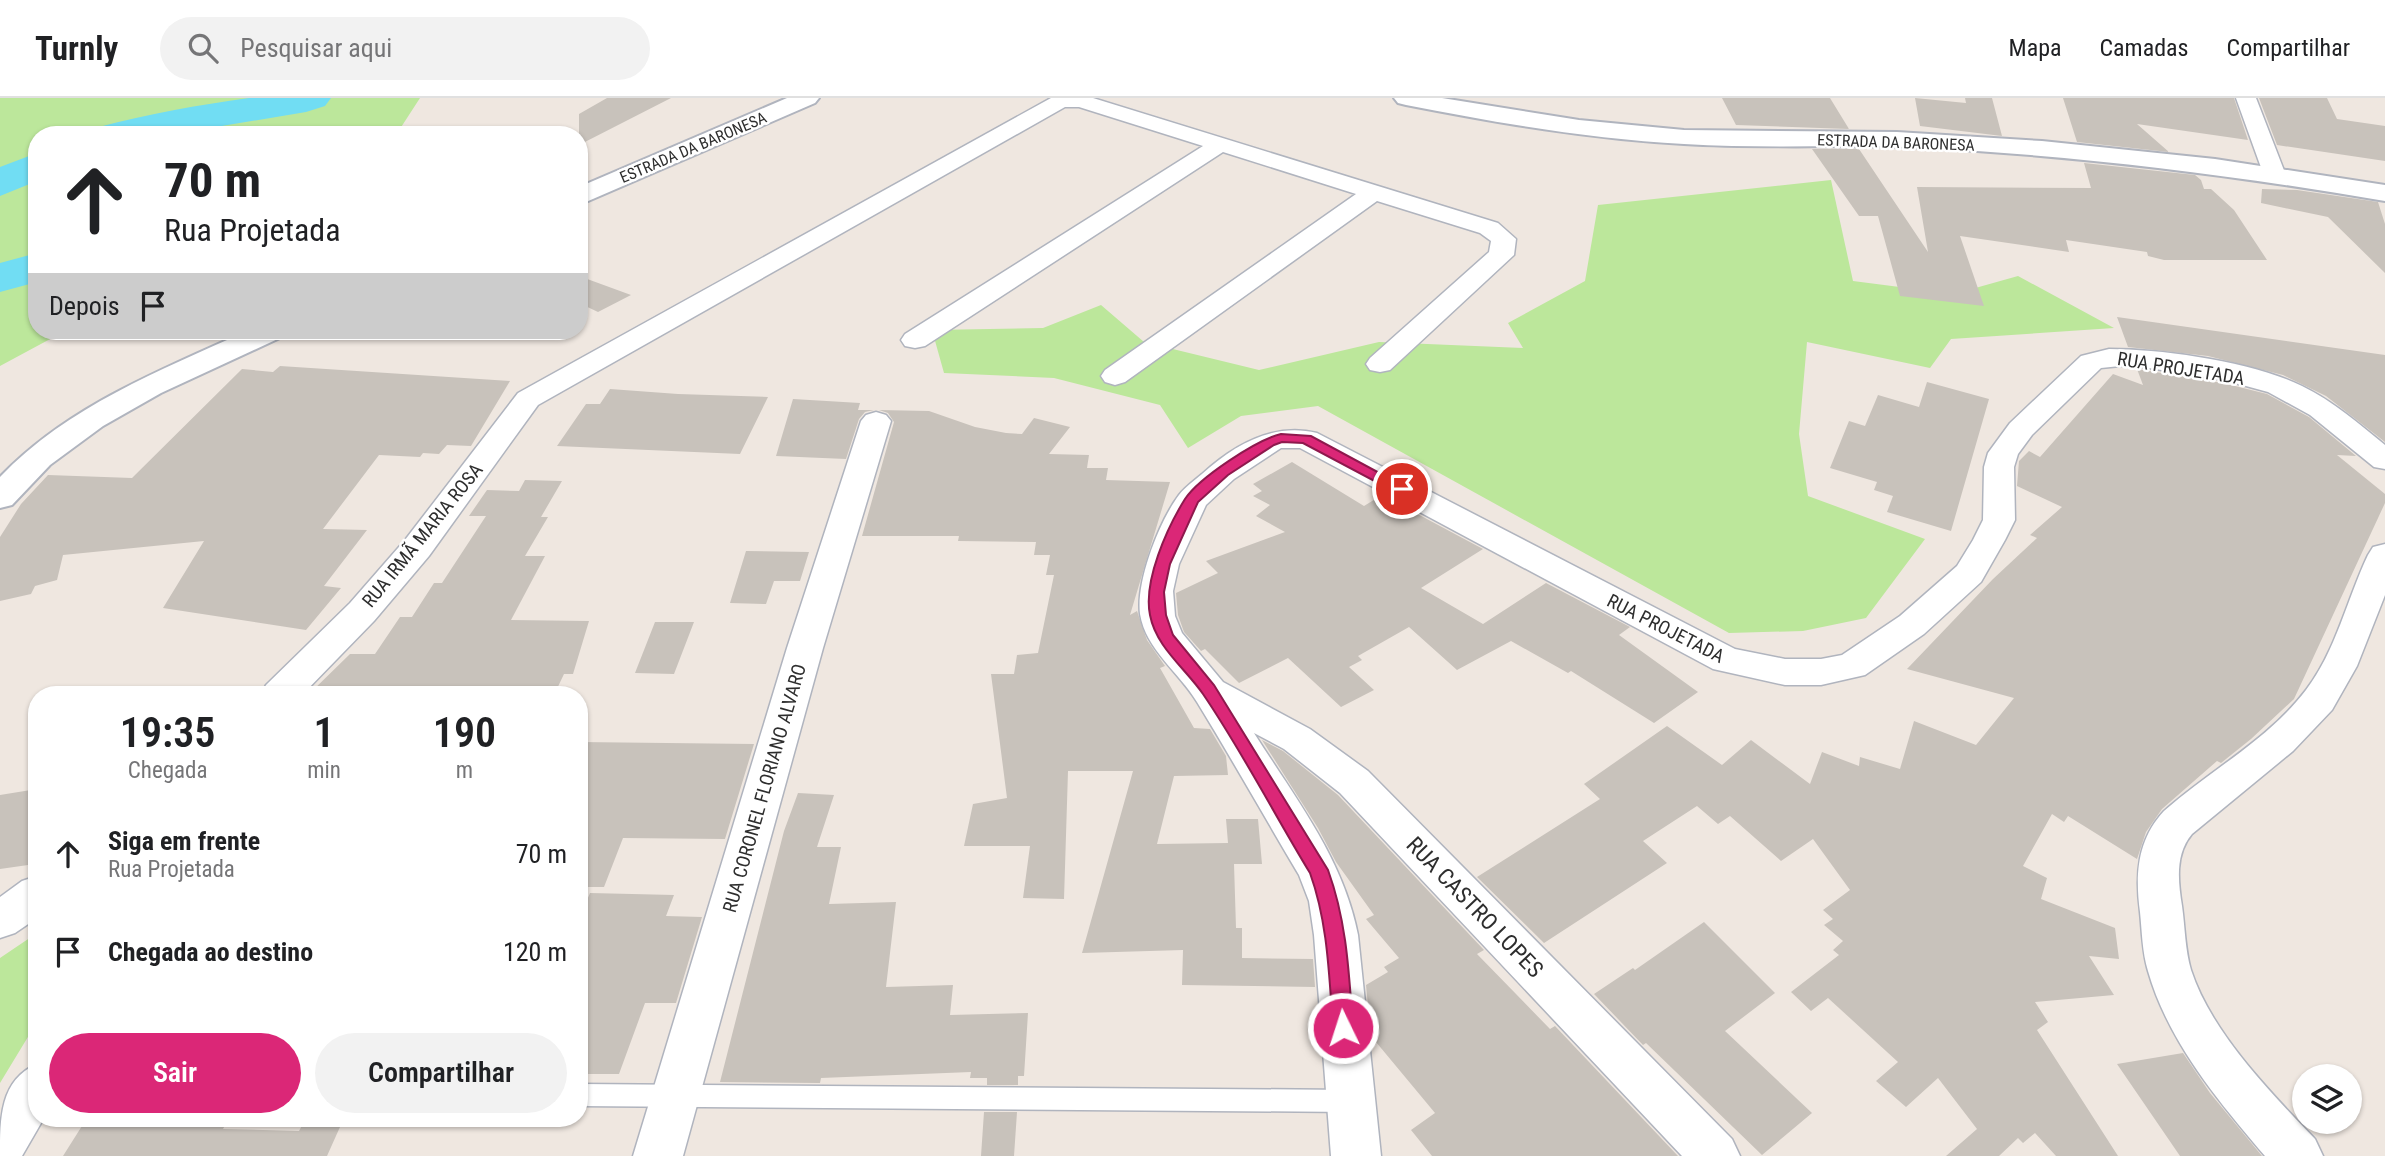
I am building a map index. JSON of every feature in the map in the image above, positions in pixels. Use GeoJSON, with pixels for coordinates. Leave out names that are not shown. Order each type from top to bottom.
{"type":"FeatureCollection","features":[{"type":"Feature","properties":{"kind":"main road","name":"ESTRADA DA BARONESA"},"geometry":{"type":"LineString","coordinates":[[588,193],[807,98]]}},
{"type":"Feature","properties":{"kind":"main road","name":"ESTRADA DA BARONESA"},"geometry":{"type":"LineString","coordinates":[[1406,98],[1486,114],[1681,137],[1927,141],[2274,173],[2385,193]]}},
{"type":"Feature","properties":{"kind":"main road"},"geometry":{"type":"LineString","coordinates":[[0,497],[39,458],[87,424],[140,392],[252,340]]}},
{"type":"Feature","properties":{"kind":"street"},"geometry":{"type":"LineString","coordinates":[[2246,98],[2274,173]]}},
{"type":"Feature","properties":{"kind":"street","name":"RUA IRMÃ MARIA ROSA"},"geometry":{"type":"LineString","coordinates":[[288,686],[362,611],[416,548],[528,399],[1061,101],[1081,101],[1221,144]]}},
{"type":"Feature","properties":{"kind":"street"},"geometry":{"type":"LineString","coordinates":[[915,341],[1221,144],[1489,228],[1504,239],[1501,256],[1380,364]]}},
{"type":"Feature","properties":{"kind":"street"},"geometry":{"type":"LineString","coordinates":[[1115,376],[1374,192]]}},
{"type":"Feature","properties":{"kind":"street","name":"RUA PROJETADA"},"geometry":{"type":"LineString","coordinates":[[1208,689],[1166,638],[1158,615],[1156,592],[1162,564],[1192,500],[1223,472],[1270,442],[1281,438],[1306,439],[1726,660],[1785,672],[1821,672],[1852,666],[1912,625],[1969,574],[1999,520],[1999,467],[2003,453],[2021,429],[2091,362],[2109,357],[2130,357],[2279,386],[2315,405],[2385,460]]}},
{"type":"Feature","properties":{"kind":"street","name":"RUA CORONEL FLORIANO ALVARO"},"geometry":{"type":"LineString","coordinates":[[658,1156],[805,648],[876,421]]}},
{"type":"Feature","properties":{"kind":"street"},"geometry":{"type":"LineString","coordinates":[[2298,1156],[2263,1119],[2203,1037],[2181,999],[2169,970],[2156,875],[2161,849],[2175,826],[2284,734],[2318,701],[2343,660],[2373,579],[2385,555]]}},
{"type":"Feature","properties":{"kind":"street"},"geometry":{"type":"LineString","coordinates":[[1208,689],[1286,813],[1318,870],[1330,901],[1336,935],[1356,1156]]}},
{"type":"Feature","properties":{"kind":"street","name":"RUA CASTRO LOPES"},"geometry":{"type":"LineString","coordinates":[[1208,689],[1297,739],[1353,782],[1715,1156]]}},
{"type":"Feature","properties":{"kind":"street"},"geometry":{"type":"LineString","coordinates":[[0,920],[28,900]]}},
{"type":"Feature","properties":{"kind":"street"},"geometry":{"type":"LineString","coordinates":[[0,1148],[28,1101]]}},
{"type":"Feature","properties":{"kind":"lane"},"geometry":{"type":"LineString","coordinates":[[588,1096],[1351,1101]]}},
{"type":"Feature","properties":{"kind":"green space"},"geometry":{"type":"Polygon","coordinates":[[[0,98],[420,98],[402,126],[28,126],[28,340],[48,340],[0,366],[0,98]]]}},
{"type":"Feature","properties":{"kind":"green space"},"geometry":{"type":"Polygon","coordinates":[[[1831,180],[1853,281],[1954,294],[2018,276],[2114,328],[1951,339],[1930,368],[1807,342],[1799,434],[1808,496],[1925,539],[1866,618],[1803,631],[1729,633],[1318,406],[1241,416],[1188,448],[1160,405],[1054,378],[944,373],[932,330],[1043,328],[1101,305],[1144,342],[1259,370],[1379,342],[1523,348],[1508,323],[1585,281],[1598,205],[1831,180]]]}},
{"type":"Feature","properties":{"kind":"green space"},"geometry":{"type":"Polygon","coordinates":[[[28,939],[28,1037],[0,1083],[0,958],[28,939]]]}},
{"type":"Feature","properties":{"kind":"building"},"geometry":{"type":"Polygon","coordinates":[[[607,98],[671,98],[588,140],[588,126],[579,126],[579,114],[607,98]]]}},
{"type":"Feature","properties":{"kind":"building"},"geometry":{"type":"Polygon","coordinates":[[[1722,98],[1830,98],[1849,129],[1736,125],[1722,98]]]}},
{"type":"Feature","properties":{"kind":"building"},"geometry":{"type":"Polygon","coordinates":[[[1915,98],[1966,103],[1965,98],[1992,98],[2002,136],[1920,126],[1915,98]]]}},
{"type":"Feature","properties":{"kind":"building"},"geometry":{"type":"Polygon","coordinates":[[[2063,98],[2234,98],[2248,140],[2137,124],[2169,152],[2077,142],[2063,98]]]}},
{"type":"Feature","properties":{"kind":"building"},"geometry":{"type":"Polygon","coordinates":[[[2259,98],[2327,98],[2337,119],[2385,126],[2385,161],[2277,145],[2259,98]]]}},
{"type":"Feature","properties":{"kind":"building"},"geometry":{"type":"Polygon","coordinates":[[[1812,149],[1859,149],[1928,252],[1917,187],[2091,188],[2084,163],[2195,175],[2201,180],[2204,189],[2211,189],[2234,210],[2267,260],[2164,260],[2148,256],[2147,252],[2066,240],[2069,252],[1960,236],[1984,306],[1900,296],[1878,216],[1859,216],[1812,149]]]}},
{"type":"Feature","properties":{"kind":"building"},"geometry":{"type":"Polygon","coordinates":[[[2262,189],[2297,190],[2378,202],[2385,224],[2385,273],[2328,217],[2261,203],[2262,189]]]}},
{"type":"Feature","properties":{"kind":"building"},"geometry":{"type":"Polygon","coordinates":[[[588,279],[631,295],[598,312],[588,307],[588,279]]]}},
{"type":"Feature","properties":{"kind":"building"},"geometry":{"type":"Polygon","coordinates":[[[2117,317],[2385,355],[2385,442],[2326,396],[2283,375],[2208,356],[2128,347],[2117,317]]]}},
{"type":"Feature","properties":{"kind":"building"},"geometry":{"type":"Polygon","coordinates":[[[280,366],[510,381],[471,446],[447,445],[439,454],[423,453],[420,457],[379,455],[323,529],[367,530],[324,586],[341,588],[306,630],[163,608],[204,541],[63,555],[57,580],[35,586],[31,594],[0,601],[0,537],[21,504],[48,475],[132,478],[242,369],[273,372],[280,366]]]}},
{"type":"Feature","properties":{"kind":"building"},"geometry":{"type":"Polygon","coordinates":[[[2137,369],[2223,383],[2267,394],[2309,417],[2356,456],[2337,455],[2385,494],[2385,503],[2294,699],[2251,739],[2221,763],[2217,761],[2162,809],[2146,832],[2137,859],[2068,816],[2064,822],[2052,814],[2023,866],[2047,878],[2041,899],[2115,928],[2119,959],[2089,956],[2114,995],[2035,1002],[2048,1022],[2037,1030],[2118,1156],[2056,1156],[2035,1133],[2023,1143],[2018,1138],[1999,1156],[1946,1156],[1977,1129],[1938,1078],[1906,1107],[1876,1081],[1898,1062],[1828,998],[1811,1011],[1791,992],[1839,955],[1833,950],[1843,941],[1824,925],[1833,919],[1823,910],[1850,890],[1813,839],[1781,861],[1730,816],[1718,824],[1697,806],[1643,841],[1667,863],[1544,943],[1477,877],[1600,799],[1584,784],[1667,726],[1722,765],[1751,740],[1810,784],[1822,752],[1859,766],[1860,757],[1900,769],[1914,721],[1976,745],[2014,698],[1907,669],[1993,579],[2037,538],[2030,535],[2062,507],[2017,486],[2019,461],[2029,451],[2040,457],[2113,374],[2143,385],[2137,369]]]}},
{"type":"Feature","properties":{"kind":"building"},"geometry":{"type":"Polygon","coordinates":[[[1927,382],[1989,399],[1951,531],[1887,512],[1893,496],[1874,490],[1877,482],[1830,468],[1849,421],[1865,426],[1878,395],[1919,407],[1927,382]]]}},
{"type":"Feature","properties":{"kind":"building"},"geometry":{"type":"Polygon","coordinates":[[[610,389],[768,397],[740,454],[557,446],[586,404],[600,404],[610,389]]]}},
{"type":"Feature","properties":{"kind":"building"},"geometry":{"type":"Polygon","coordinates":[[[793,399],[860,403],[858,410],[874,410],[865,412],[859,419],[846,459],[776,456],[793,399]]]}},
{"type":"Feature","properties":{"kind":"building"},"geometry":{"type":"Polygon","coordinates":[[[879,410],[929,411],[975,427],[1022,434],[1034,418],[1070,427],[1049,454],[1089,455],[1087,468],[1108,468],[1106,480],[1170,482],[1130,615],[1137,611],[1147,640],[1165,666],[1160,668],[1194,728],[1210,729],[1226,756],[1228,775],[1174,776],[1157,844],[1228,843],[1226,819],[1258,819],[1262,864],[1234,864],[1236,928],[1242,928],[1242,958],[1313,959],[1315,987],[1182,985],[1183,950],[1082,953],[1133,771],[1068,771],[1064,899],[1023,898],[1030,846],[964,846],[973,804],[1007,798],[991,674],[1014,674],[1017,655],[1038,653],[1054,575],[1046,575],[1050,555],[1034,555],[1036,542],[958,541],[959,536],[862,536],[894,422],[888,413],[879,410]]]}},
{"type":"Feature","properties":{"kind":"building"},"geometry":{"type":"Polygon","coordinates":[[[1292,462],[1364,506],[1382,495],[1483,549],[1421,588],[1483,624],[1546,583],[1630,627],[1619,635],[1698,692],[1654,723],[1571,671],[1568,673],[1511,641],[1457,670],[1409,627],[1358,656],[1362,660],[1349,667],[1374,690],[1341,707],[1288,658],[1239,683],[1205,649],[1201,651],[1184,632],[1178,615],[1176,593],[1218,573],[1206,561],[1285,532],[1256,516],[1270,505],[1253,496],[1262,491],[1253,484],[1292,462]]]}},
{"type":"Feature","properties":{"kind":"building"},"geometry":{"type":"Polygon","coordinates":[[[525,480],[562,481],[541,517],[548,517],[525,556],[545,556],[511,620],[589,621],[573,674],[564,674],[558,686],[317,686],[350,654],[375,654],[400,617],[412,617],[434,583],[442,583],[486,516],[469,516],[487,490],[519,491],[525,480]]]}},
{"type":"Feature","properties":{"kind":"building"},"geometry":{"type":"Polygon","coordinates":[[[746,551],[809,552],[800,581],[774,581],[766,604],[730,603],[746,551]]]}},
{"type":"Feature","properties":{"kind":"building"},"geometry":{"type":"Polygon","coordinates":[[[655,622],[694,622],[674,674],[635,673],[655,622]]]}},
{"type":"Feature","properties":{"kind":"building"},"geometry":{"type":"Polygon","coordinates":[[[1262,740],[1283,751],[1338,795],[1484,950],[1477,954],[1550,1029],[1555,1026],[1678,1156],[1432,1156],[1411,1130],[1435,1113],[1371,1036],[1366,985],[1388,972],[1384,967],[1399,958],[1366,919],[1374,915],[1336,862],[1318,828],[1262,740]]]}},
{"type":"Feature","properties":{"kind":"building"},"geometry":{"type":"Polygon","coordinates":[[[588,742],[754,744],[725,839],[623,838],[604,887],[588,887],[588,742]]]}},
{"type":"Feature","properties":{"kind":"building"},"geometry":{"type":"Polygon","coordinates":[[[28,790],[28,865],[0,869],[0,795],[28,790]]]}},
{"type":"Feature","properties":{"kind":"building"},"geometry":{"type":"Polygon","coordinates":[[[798,793],[834,795],[817,847],[841,847],[829,904],[896,902],[886,987],[953,985],[950,1015],[1028,1013],[1024,1076],[1018,1076],[1018,1085],[987,1085],[987,1078],[970,1078],[971,1072],[821,1078],[820,1083],[720,1082],[784,831],[798,793]]]}},
{"type":"Feature","properties":{"kind":"building"},"geometry":{"type":"Polygon","coordinates":[[[590,893],[674,895],[666,916],[702,917],[676,1003],[645,1003],[619,1074],[588,1074],[590,893]]]}},
{"type":"Feature","properties":{"kind":"building"},"geometry":{"type":"Polygon","coordinates":[[[1704,922],[1775,993],[1725,1031],[1812,1113],[1762,1155],[1646,1043],[1643,1045],[1594,994],[1633,968],[1635,970],[1704,922]]]}},
{"type":"Feature","properties":{"kind":"building"},"geometry":{"type":"Polygon","coordinates":[[[2183,1053],[2210,1093],[2262,1156],[2180,1156],[2117,1064],[2183,1053]]]}},
{"type":"Feature","properties":{"kind":"building"},"geometry":{"type":"Polygon","coordinates":[[[984,1112],[1017,1112],[1014,1156],[981,1156],[984,1112]]]}},
{"type":"Feature","properties":{"kind":"building"},"geometry":{"type":"Polygon","coordinates":[[[81,1127],[224,1127],[223,1129],[299,1131],[301,1127],[340,1127],[327,1156],[63,1156],[81,1127]]]}},
{"type":"Feature","properties":{"kind":"waterway"},"geometry":{"type":"LineString","coordinates":[[154,126],[312,98]]}},
{"type":"Feature","properties":{"kind":"waterway"},"geometry":{"type":"LineString","coordinates":[[0,183],[28,169]]}},
{"type":"Feature","properties":{"kind":"waterway"},"geometry":{"type":"LineString","coordinates":[[0,278],[28,270]]}},
{"type":"Feature","properties":{"kind":"route"},"geometry":{"type":"LineString","coordinates":[[1343,1028],[1336,935],[1330,901],[1318,870],[1233,727],[1208,689],[1166,638],[1158,615],[1156,592],[1162,564],[1192,500],[1223,472],[1270,442],[1281,438],[1306,439],[1402,489]]}}]}
